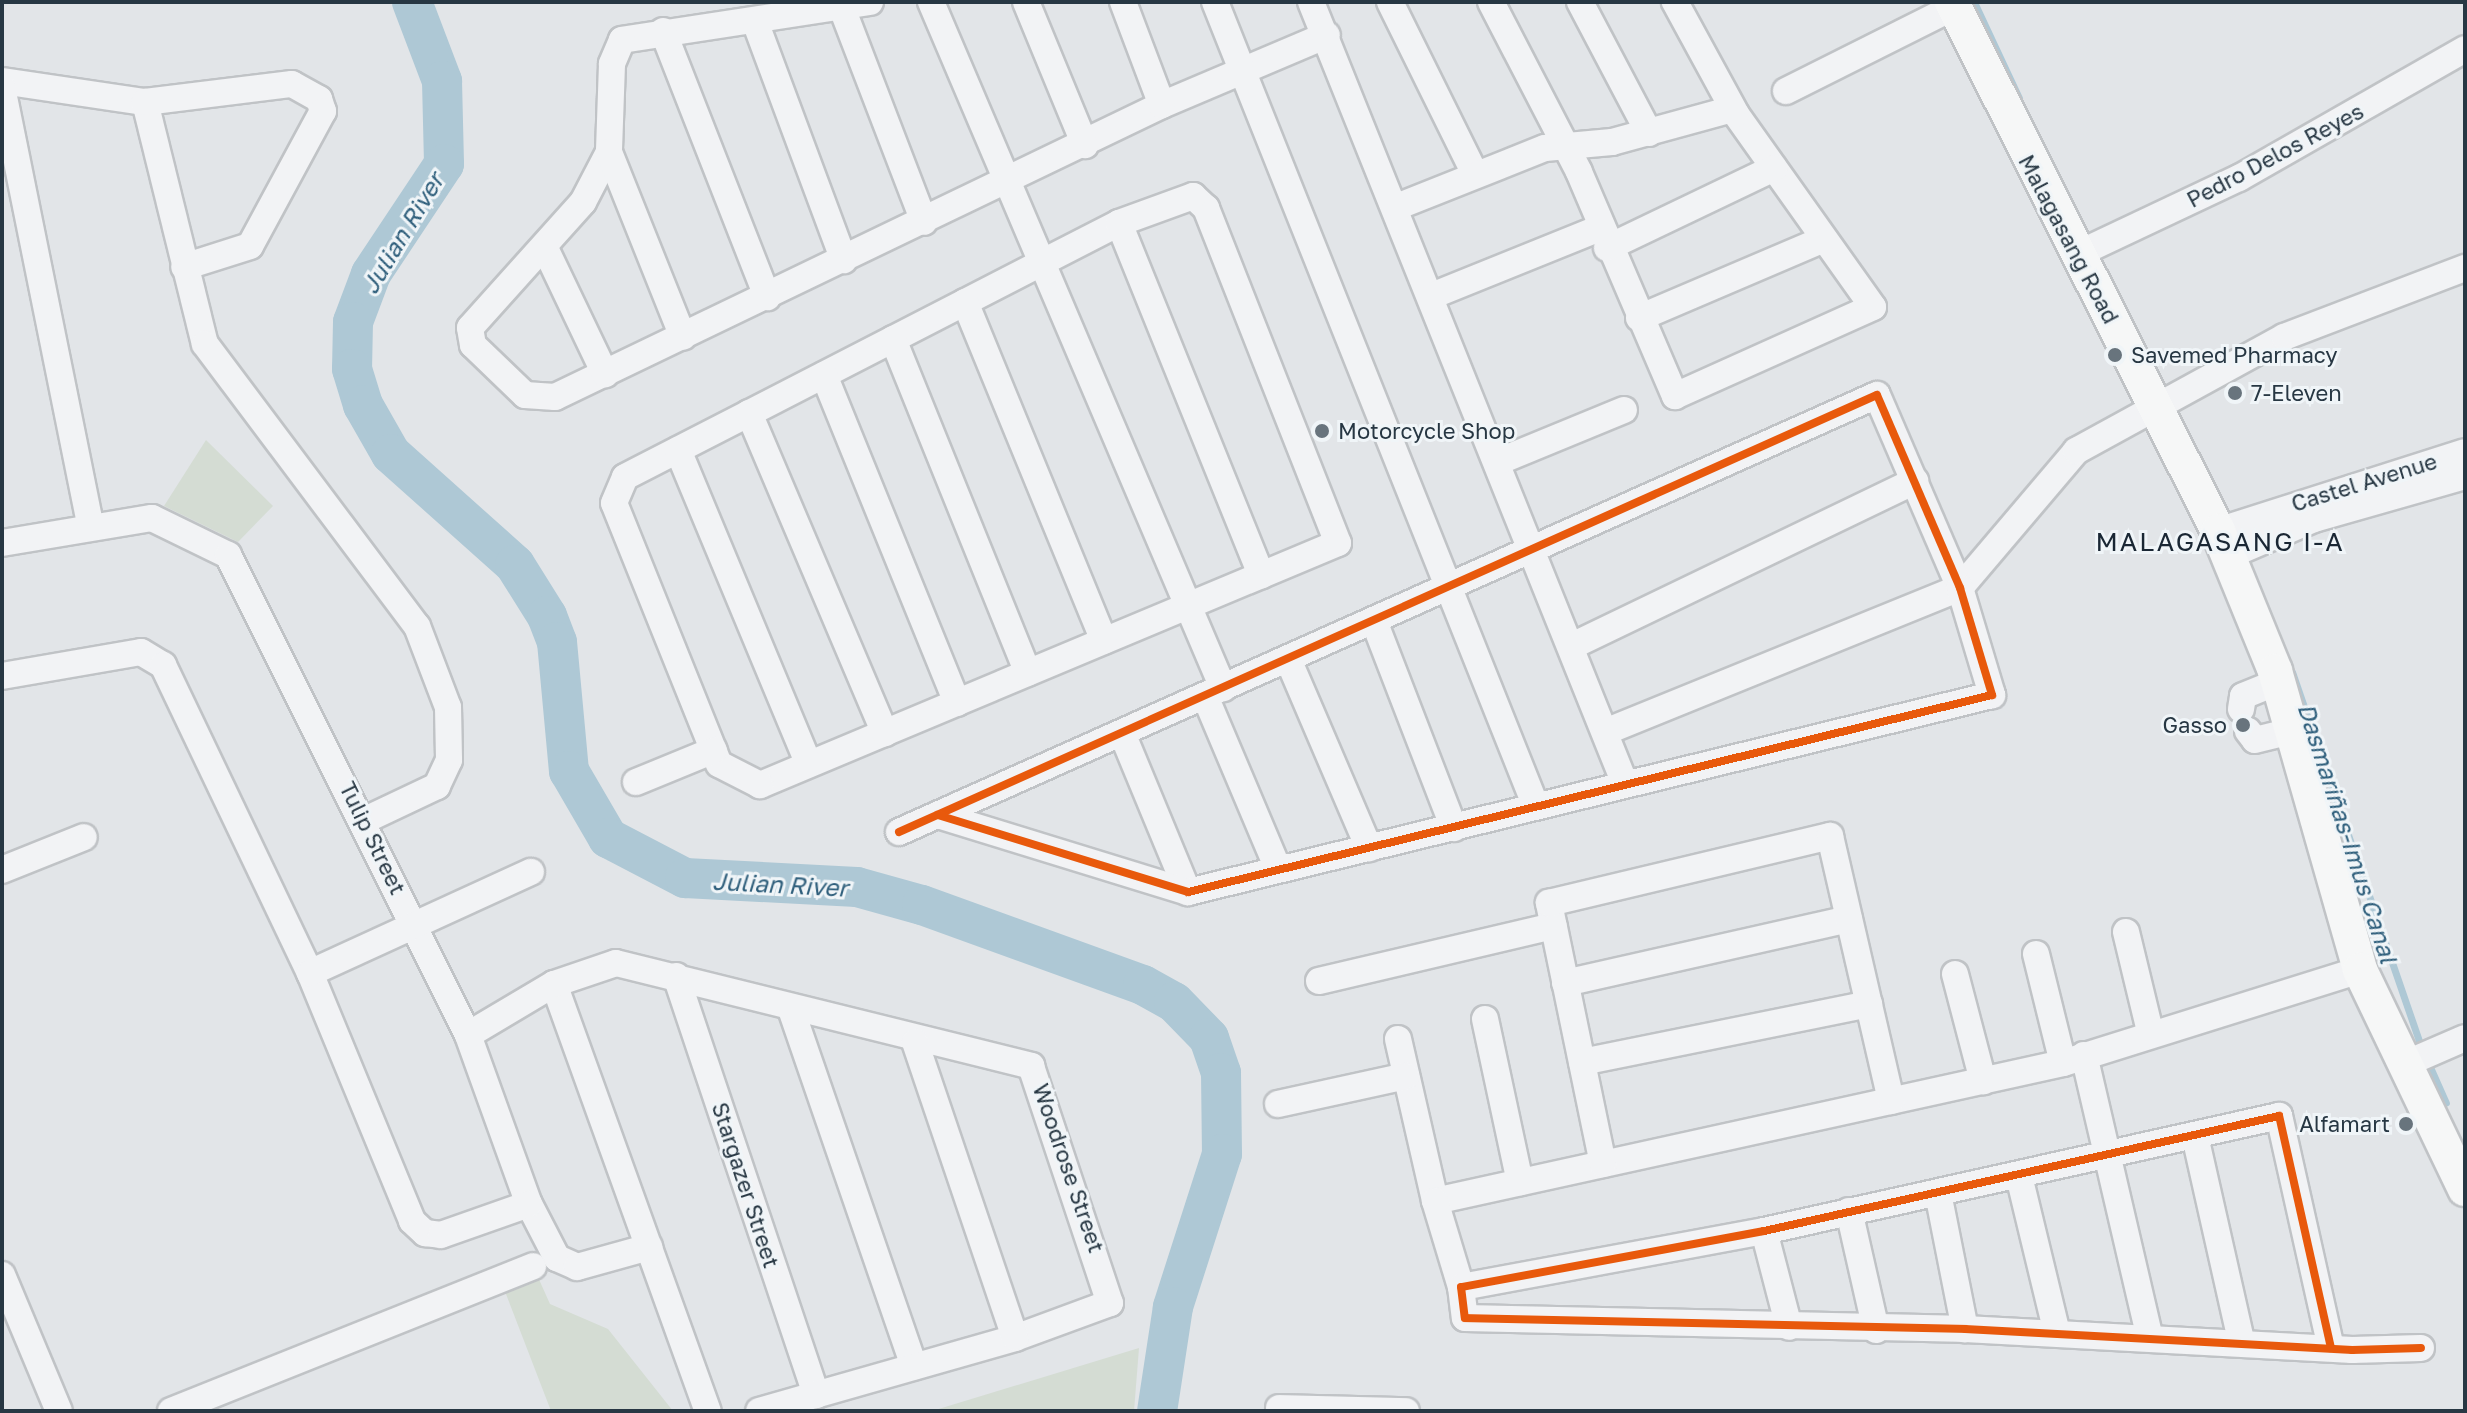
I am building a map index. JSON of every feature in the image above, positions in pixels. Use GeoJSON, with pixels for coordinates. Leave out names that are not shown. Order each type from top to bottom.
{"type":"FeatureCollection","features":[{"type":"Feature","properties":{"kind":"main road","name":"Malagasang Road"},"geometry":{"type":"LineString","coordinates":[[1953,4],[2223,543],[2278,682],[2360,970],[2464,1184]]}},
{"type":"Feature","properties":{"kind":"street"},"geometry":{"type":"LineString","coordinates":[[870,2],[756,24],[663,31],[622,40],[615,51],[609,152],[583,202],[469,336],[525,395],[540,400],[605,374],[1007,183],[1162,105],[1327,35]]}},
{"type":"Feature","properties":{"kind":"street"},"geometry":{"type":"LineString","coordinates":[[931,2],[1185,607],[1278,869]]}},
{"type":"Feature","properties":{"kind":"street"},"geometry":{"type":"LineString","coordinates":[[1026,2],[1085,145]]}},
{"type":"Feature","properties":{"kind":"street"},"geometry":{"type":"LineString","coordinates":[[1123,2],[1162,105]]}},
{"type":"Feature","properties":{"kind":"street"},"geometry":{"type":"LineString","coordinates":[[1215,2],[1244,68],[1535,804]]}},
{"type":"Feature","properties":{"kind":"street"},"geometry":{"type":"LineString","coordinates":[[1311,2],[1399,206],[1625,784]]}},
{"type":"Feature","properties":{"kind":"street"},"geometry":{"type":"LineString","coordinates":[[1390,2],[1475,174]]}},
{"type":"Feature","properties":{"kind":"street"},"geometry":{"type":"LineString","coordinates":[[1491,2],[1566,144],[1675,396],[1873,307],[1733,109],[1675,2]]}},
{"type":"Feature","properties":{"kind":"street"},"geometry":{"type":"LineString","coordinates":[[1580,2],[1649,133]]}},
{"type":"Feature","properties":{"kind":"street"},"geometry":{"type":"LineString","coordinates":[[1786,91],[1953,4]]}},
{"type":"Feature","properties":{"kind":"street"},"geometry":{"type":"LineString","coordinates":[[842,8],[924,222]]}},
{"type":"Feature","properties":{"kind":"street"},"geometry":{"type":"LineString","coordinates":[[756,24],[844,260]]}},
{"type":"Feature","properties":{"kind":"street"},"geometry":{"type":"LineString","coordinates":[[663,31],[767,297]]}},
{"type":"Feature","properties":{"kind":"street","name":"Pedro Delos Reyes"},"geometry":{"type":"LineString","coordinates":[[2080,253],[2239,178],[2465,49]]}},
{"type":"Feature","properties":{"kind":"street"},"geometry":{"type":"LineString","coordinates":[[90,523],[2,84],[145,102],[292,84],[319,99],[323,111],[250,246],[184,267]]}},
{"type":"Feature","properties":{"kind":"street"},"geometry":{"type":"LineString","coordinates":[[145,102],[205,344],[417,626],[448,707],[449,760],[437,786],[365,820]]}},
{"type":"Feature","properties":{"kind":"street"},"geometry":{"type":"LineString","coordinates":[[1399,206],[1475,174],[1566,144],[1649,133],[1733,109]]}},
{"type":"Feature","properties":{"kind":"street"},"geometry":{"type":"LineString","coordinates":[[609,152],[683,337]]}},
{"type":"Feature","properties":{"kind":"street"},"geometry":{"type":"LineString","coordinates":[[1434,295],[1605,237],[1774,168]]}},
{"type":"Feature","properties":{"kind":"street"},"geometry":{"type":"LineString","coordinates":[[1184,197],[1206,208],[1338,543],[760,785],[719,764],[614,503],[625,477],[1039,264],[1119,223],[1184,197]]}},
{"type":"Feature","properties":{"kind":"street"},"geometry":{"type":"LineString","coordinates":[[1119,223],[1261,575]]}},
{"type":"Feature","properties":{"kind":"street"},"geometry":{"type":"LineString","coordinates":[[1639,318],[1824,239]]}},
{"type":"Feature","properties":{"kind":"street"},"geometry":{"type":"LineString","coordinates":[[545,248],[605,374]]}},
{"type":"Feature","properties":{"kind":"street"},"geometry":{"type":"LineString","coordinates":[[1605,732],[1960,588],[2076,451],[2157,411],[2284,337],[2465,268]]}},
{"type":"Feature","properties":{"kind":"street"},"geometry":{"type":"LineString","coordinates":[[965,302],[1104,641]]}},
{"type":"Feature","properties":{"kind":"street"},"geometry":{"type":"LineString","coordinates":[[893,339],[1028,673]]}},
{"type":"Feature","properties":{"kind":"street"},"geometry":{"type":"LineString","coordinates":[[824,375],[957,703]]}},
{"type":"Feature","properties":{"kind":"street"},"geometry":{"type":"LineString","coordinates":[[899,832],[1877,395],[1960,588],[1992,695],[1535,804],[1454,828],[1188,892],[938,815]]}},
{"type":"Feature","properties":{"kind":"street"},"geometry":{"type":"LineString","coordinates":[[1500,461],[1624,410]]}},
{"type":"Feature","properties":{"kind":"street"},"geometry":{"type":"LineString","coordinates":[[749,413],[885,733]]}},
{"type":"Feature","properties":{"kind":"street"},"geometry":{"type":"LineString","coordinates":[[678,450],[809,764]]}},
{"type":"Feature","properties":{"kind":"street","name":"Castel Avenue"},"geometry":{"type":"LineString","coordinates":[[2223,543],[2465,452]]}},
{"type":"Feature","properties":{"kind":"street","name":"Castel Avenue"},"geometry":{"type":"LineString","coordinates":[[2223,543],[2465,476]]}},
{"type":"Feature","properties":{"kind":"street"},"geometry":{"type":"LineString","coordinates":[[1572,646],[1915,481]]}},
{"type":"Feature","properties":{"kind":"street","name":"Tulip Street"},"geometry":{"type":"LineString","coordinates":[[2,543],[90,523],[152,518],[228,555],[365,820],[468,1035],[529,1204],[568,1266],[649,1247]]}},
{"type":"Feature","properties":{"kind":"street"},"geometry":{"type":"LineString","coordinates":[[1374,621],[1454,828]]}},
{"type":"Feature","properties":{"kind":"street"},"geometry":{"type":"LineString","coordinates":[[2,676],[141,652],[163,665],[310,973],[412,1221],[425,1233],[441,1235],[529,1204]]}},
{"type":"Feature","properties":{"kind":"street"},"geometry":{"type":"LineString","coordinates":[[1288,659],[1369,848]]}},
{"type":"Feature","properties":{"kind":"street"},"geometry":{"type":"LineString","coordinates":[[2278,682],[2243,696],[2245,720],[2255,740],[2292,731]]}},
{"type":"Feature","properties":{"kind":"street"},"geometry":{"type":"LineString","coordinates":[[1122,733],[1188,892]]}},
{"type":"Feature","properties":{"kind":"street"},"geometry":{"type":"LineString","coordinates":[[636,782],[714,750]]}},
{"type":"Feature","properties":{"kind":"street"},"geometry":{"type":"LineString","coordinates":[[1603,1164],[1549,903],[1830,836],[1891,1101]]}},
{"type":"Feature","properties":{"kind":"street"},"geometry":{"type":"LineString","coordinates":[[2,870],[84,837]]}},
{"type":"Feature","properties":{"kind":"street"},"geometry":{"type":"LineString","coordinates":[[310,973],[531,872]]}},
{"type":"Feature","properties":{"kind":"street"},"geometry":{"type":"LineString","coordinates":[[1565,983],[1849,919]]}},
{"type":"Feature","properties":{"kind":"street"},"geometry":{"type":"LineString","coordinates":[[1319,981],[1554,926]]}},
{"type":"Feature","properties":{"kind":"street"},"geometry":{"type":"LineString","coordinates":[[2126,932],[2150,1031]]}},
{"type":"Feature","properties":{"kind":"street"},"geometry":{"type":"LineString","coordinates":[[2036,954],[2107,1153],[2150,1338]]}},
{"type":"Feature","properties":{"kind":"street","name":"Woodrose Street"},"geometry":{"type":"LineString","coordinates":[[468,1035],[554,984],[616,963],[676,976],[792,1012],[1031,1066],[1112,1291],[1103,1311],[759,1411]]}},
{"type":"Feature","properties":{"kind":"street"},"geometry":{"type":"LineString","coordinates":[[1435,1201],[2074,1059],[2150,1031],[2360,970]]}},
{"type":"Feature","properties":{"kind":"street"},"geometry":{"type":"LineString","coordinates":[[1955,974],[1983,1081]]}},
{"type":"Feature","properties":{"kind":"street","name":"Stargazer Street"},"geometry":{"type":"LineString","coordinates":[[676,976],[816,1395]]}},
{"type":"Feature","properties":{"kind":"street"},"geometry":{"type":"LineString","coordinates":[[554,984],[708,1411]]}},
{"type":"Feature","properties":{"kind":"street"},"geometry":{"type":"LineString","coordinates":[[1582,1062],[1869,1004]]}},
{"type":"Feature","properties":{"kind":"street"},"geometry":{"type":"LineString","coordinates":[[792,1012],[914,1367]]}},
{"type":"Feature","properties":{"kind":"street"},"geometry":{"type":"LineString","coordinates":[[1485,1019],[1520,1182]]}},
{"type":"Feature","properties":{"kind":"street"},"geometry":{"type":"LineString","coordinates":[[2405,1064],[2465,1038]]}},
{"type":"Feature","properties":{"kind":"street"},"geometry":{"type":"LineString","coordinates":[[1398,1039],[1435,1201],[1461,1287],[1465,1318],[1876,1330],[1965,1329],[2241,1340],[2331,1348],[2421,1348]]}},
{"type":"Feature","properties":{"kind":"street"},"geometry":{"type":"LineString","coordinates":[[915,1042],[1015,1338]]}},
{"type":"Feature","properties":{"kind":"street"},"geometry":{"type":"LineString","coordinates":[[1278,1104],[1406,1076]]}},
{"type":"Feature","properties":{"kind":"street"},"geometry":{"type":"LineString","coordinates":[[1461,1287],[1764,1231],[2279,1116],[2331,1348]]}},
{"type":"Feature","properties":{"kind":"street"},"geometry":{"type":"LineString","coordinates":[[2195,1136],[2241,1340]]}},
{"type":"Feature","properties":{"kind":"street"},"geometry":{"type":"LineString","coordinates":[[2019,1176],[2057,1333]]}},
{"type":"Feature","properties":{"kind":"street"},"geometry":{"type":"LineString","coordinates":[[1938,1193],[1965,1329]]}},
{"type":"Feature","properties":{"kind":"street"},"geometry":{"type":"LineString","coordinates":[[1849,1211],[1876,1330]]}},
{"type":"Feature","properties":{"kind":"street"},"geometry":{"type":"LineString","coordinates":[[1764,1231],[1789,1327]]}},
{"type":"Feature","properties":{"kind":"street"},"geometry":{"type":"LineString","coordinates":[[171,1411],[533,1266]]}},
{"type":"Feature","properties":{"kind":"street"},"geometry":{"type":"LineString","coordinates":[[2,1275],[59,1411]]}},
{"type":"Feature","properties":{"kind":"street"},"geometry":{"type":"LineString","coordinates":[[1279,1408],[1406,1411]]}},
{"type":"Feature","properties":{"kind":"shaded area"},"geometry":{"type":"Polygon","coordinates":[[[206,440],[273,506],[238,542],[164,506],[206,440]]]}},
{"type":"Feature","properties":{"kind":"shaded area"},"geometry":{"type":"Polygon","coordinates":[[[533,1266],[550,1304],[608,1329],[673,1411],[551,1411],[496,1268],[533,1266]]]}},
{"type":"Feature","properties":{"kind":"shaded area"},"geometry":{"type":"Polygon","coordinates":[[[1139,1348],[1134,1411],[932,1411],[1139,1348]]]}},
{"type":"Feature","properties":{"kind":"waterway","name":"Julian River"},"geometry":{"type":"LineString","coordinates":[[412,2],[442,81],[444,164],[371,274],[353,322],[352,369],[363,405],[391,454],[515,565],[547,616],[557,642],[569,771],[608,838],[685,878],[857,887],[922,905],[1143,985],[1174,1002],[1209,1038],[1221,1073],[1222,1154],[1173,1307],[1157,1411]]}},
{"type":"Feature","properties":{"kind":"waterway","name":"Dasmariñas-Imus Canal"},"geometry":{"type":"LineString","coordinates":[[1974,2],[2019,98]]}},
{"type":"Feature","properties":{"kind":"waterway","name":"Dasmariñas-Imus Canal"},"geometry":{"type":"LineString","coordinates":[[2292,672],[2421,1046]]}},
{"type":"Feature","properties":{"kind":"waterway","name":"Dasmariñas-Imus Canal"},"geometry":{"type":"LineString","coordinates":[[2430,1067],[2446,1103]]}},
{"type":"Feature","properties":{"kind":"cycle path"},"geometry":{"type":"LineString","coordinates":[[899,832],[1877,395],[1960,588],[1992,695],[1188,892],[938,815]]}},
{"type":"Feature","properties":{"kind":"cycle path"},"geometry":{"type":"LineString","coordinates":[[2331,1348],[2279,1116],[1764,1231],[1461,1287],[1465,1318],[1965,1329],[2352,1350],[2421,1348]]}},
{"type":"Feature","properties":{"kind":"place","name":"Savemed Pharmacy"},"geometry":{"type":"Point","coordinates":[2115,355]}},
{"type":"Feature","properties":{"kind":"place","name":"7-Eleven"},"geometry":{"type":"Point","coordinates":[2235,393]}},
{"type":"Feature","properties":{"kind":"place","name":"Motorcycle Shop"},"geometry":{"type":"Point","coordinates":[1322,431]}},
{"type":"Feature","properties":{"kind":"place","name":"Gasso"},"geometry":{"type":"Point","coordinates":[2243,725]}},
{"type":"Feature","properties":{"kind":"place","name":"Alfamart"},"geometry":{"type":"Point","coordinates":[2406,1124]}},
{"type":"Feature","properties":{"kind":"district","name":"MALAGASANG I-A"},"geometry":{"type":"Point","coordinates":[2220,542]}}]}
